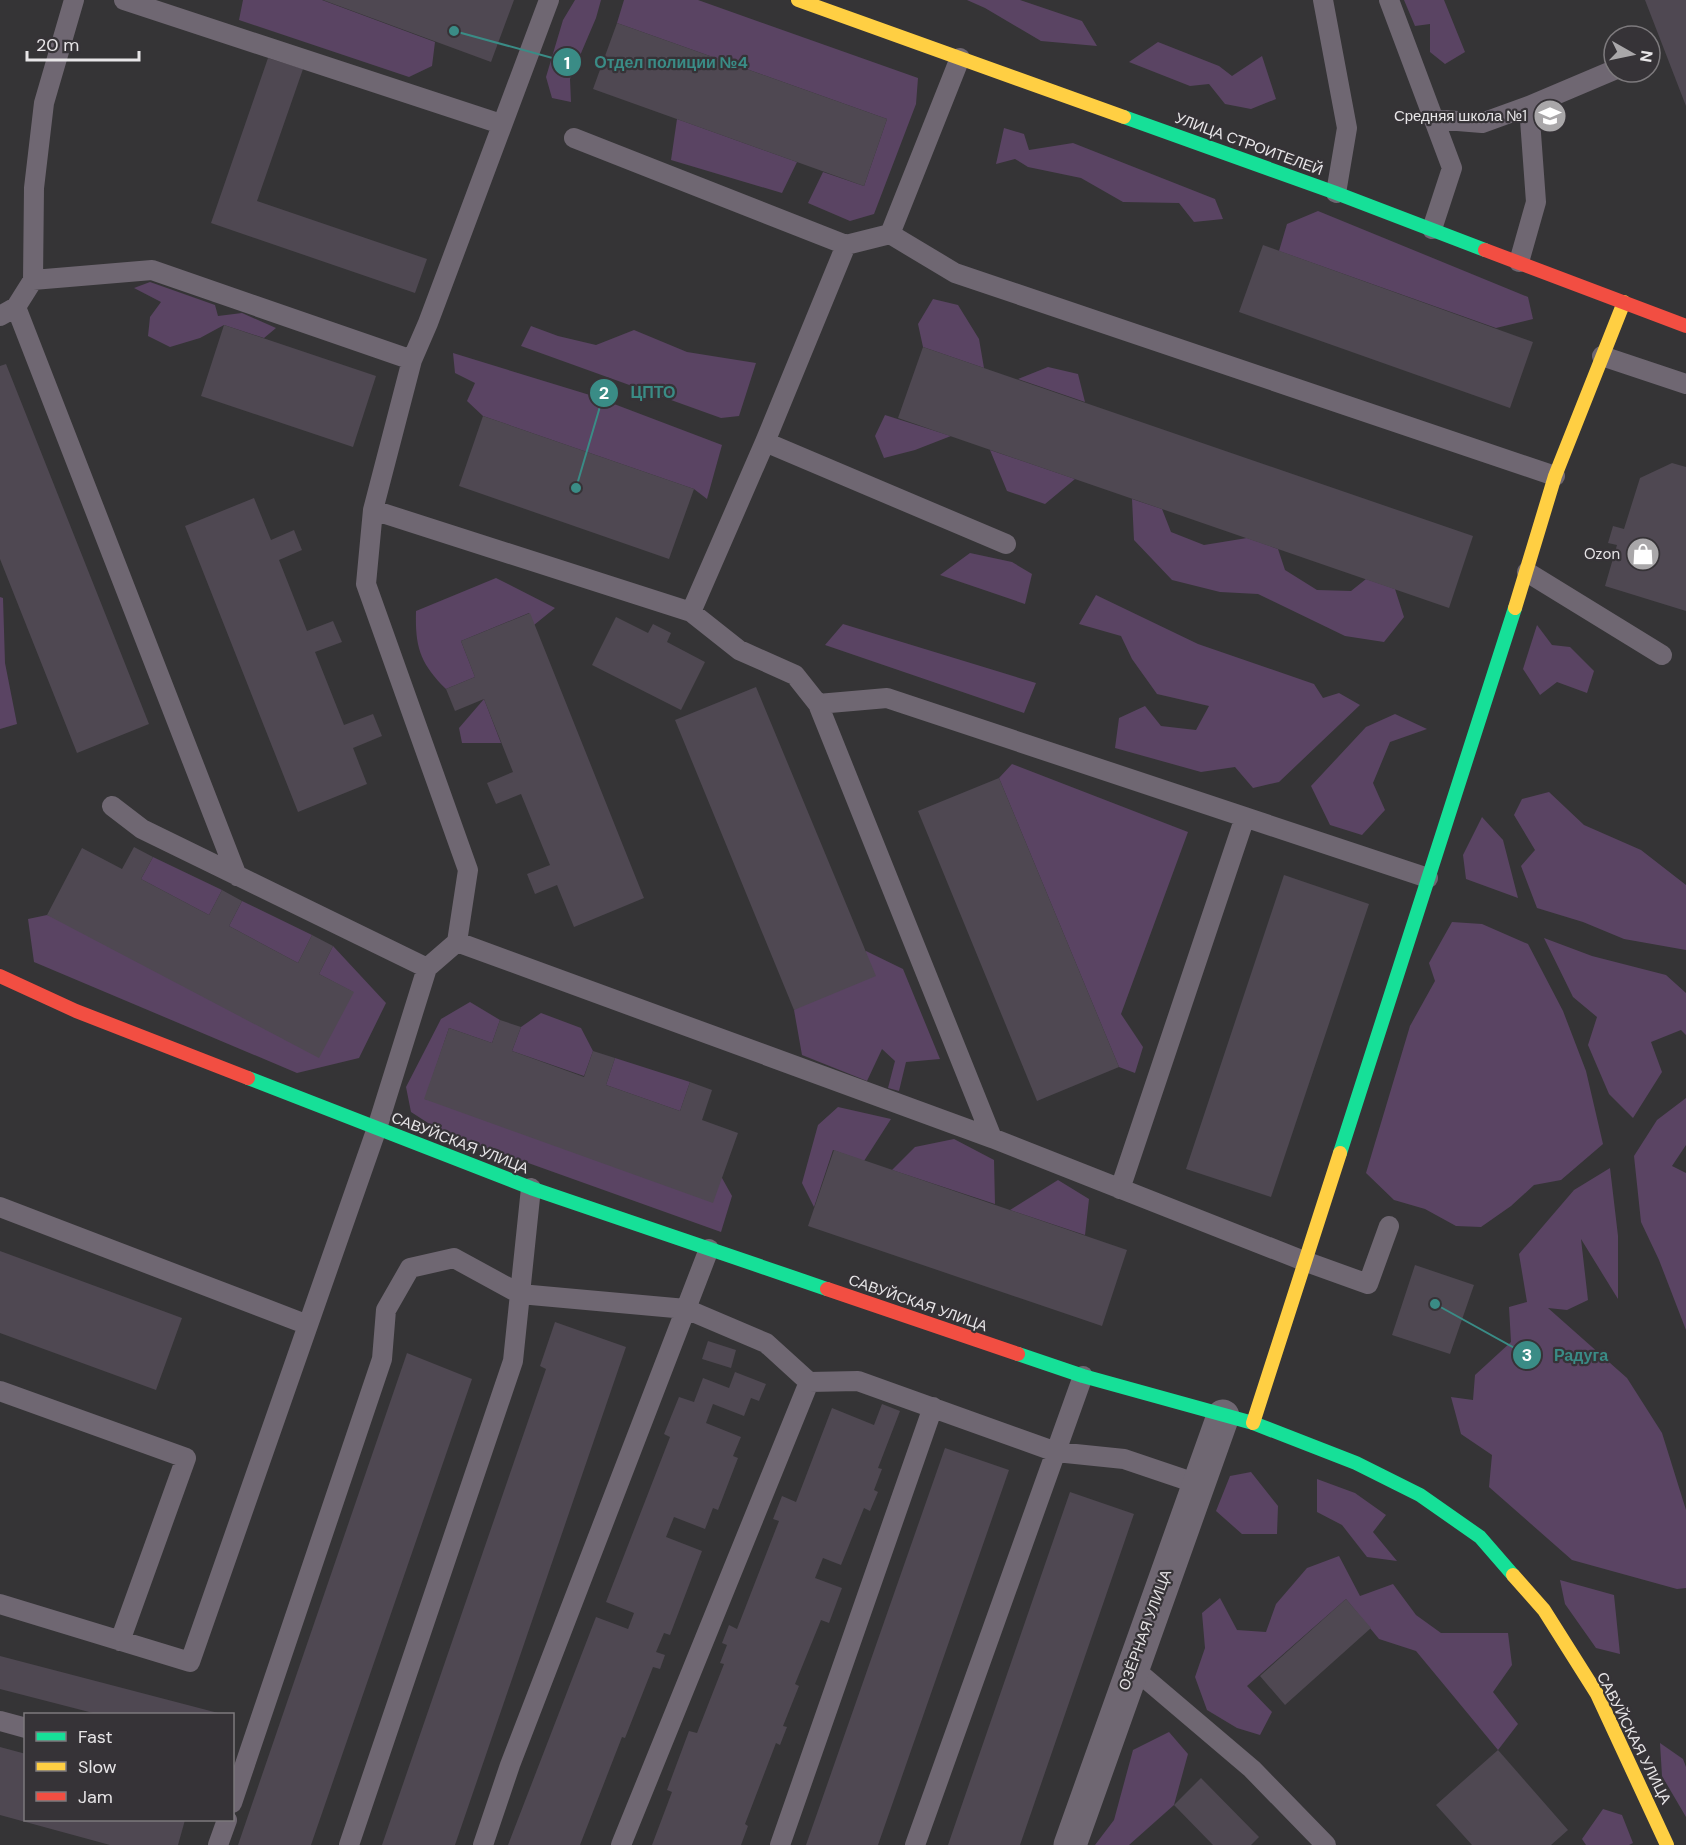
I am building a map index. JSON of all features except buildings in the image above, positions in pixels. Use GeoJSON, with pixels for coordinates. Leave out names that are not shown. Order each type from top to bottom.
{"type":"FeatureCollection","features":[{"type":"Feature","properties":{"kind":"street","name":"УЛИЦА СТРОИТЕЛЕЙ"},"geometry":{"type":"LineString","coordinates":[[798,0],[1336,193],[1686,326]]}},
{"type":"Feature","properties":{"kind":"street"},"geometry":{"type":"LineString","coordinates":[[1238,1420],[1304,1261],[1527,572],[1555,476],[1624,302]]}},
{"type":"Feature","properties":{"kind":"street","name":"САВУЙСКАЯ УЛИЦА"},"geometry":{"type":"LineString","coordinates":[[0,976],[76,1011],[531,1188],[1083,1376],[1238,1420],[1356,1463],[1420,1495],[1480,1537],[1544,1610],[1597,1694],[1667,1845]]}},
{"type":"Feature","properties":{"kind":"street","name":"ОЗЁРНАЯ УЛИЦА"},"geometry":{"type":"LineString","coordinates":[[1070,1845],[1198,1484],[1238,1420]]}},
{"type":"Feature","properties":{"kind":"lane"},"geometry":{"type":"LineString","coordinates":[[74,0],[44,103],[34,188],[33,280],[8,312],[237,876]]}},
{"type":"Feature","properties":{"kind":"lane"},"geometry":{"type":"LineString","coordinates":[[124,0],[501,124]]}},
{"type":"Feature","properties":{"kind":"lane"},"geometry":{"type":"LineString","coordinates":[[0,1604],[190,1662],[377,1128],[427,968],[457,942],[468,870],[366,584],[373,510],[412,360],[549,0]]}},
{"type":"Feature","properties":{"kind":"lane"},"geometry":{"type":"LineString","coordinates":[[1323,0],[1347,128],[1336,193]]}},
{"type":"Feature","properties":{"kind":"lane"},"geometry":{"type":"LineString","coordinates":[[1389,0],[1452,168],[1432,229]]}},
{"type":"Feature","properties":{"kind":"lane"},"geometry":{"type":"LineString","coordinates":[[890,234],[960,58]]}},
{"type":"Feature","properties":{"kind":"lane"},"geometry":{"type":"LineString","coordinates":[[1433,119],[1482,123],[1602,75]]}},
{"type":"Feature","properties":{"kind":"lane"},"geometry":{"type":"LineString","coordinates":[[1519,262],[1536,202],[1529,106]]}},
{"type":"Feature","properties":{"kind":"lane"},"geometry":{"type":"LineString","coordinates":[[574,138],[846,245],[890,234],[955,273],[1555,476]]}},
{"type":"Feature","properties":{"kind":"lane"},"geometry":{"type":"LineString","coordinates":[[691,612],[765,442],[846,245]]}},
{"type":"Feature","properties":{"kind":"lane"},"geometry":{"type":"LineString","coordinates":[[33,280],[152,270],[412,360]]}},
{"type":"Feature","properties":{"kind":"lane"},"geometry":{"type":"LineString","coordinates":[[1602,356],[1686,384]]}},
{"type":"Feature","properties":{"kind":"lane"},"geometry":{"type":"LineString","coordinates":[[765,442],[1006,544]]}},
{"type":"Feature","properties":{"kind":"lane"},"geometry":{"type":"LineString","coordinates":[[373,510],[691,612],[739,650],[795,675],[818,704],[992,1138]]}},
{"type":"Feature","properties":{"kind":"lane"},"geometry":{"type":"LineString","coordinates":[[1527,572],[1662,656]]}},
{"type":"Feature","properties":{"kind":"lane"},"geometry":{"type":"LineString","coordinates":[[818,704],[887,698],[1428,878]]}},
{"type":"Feature","properties":{"kind":"lane"},"geometry":{"type":"LineString","coordinates":[[112,806],[142,830],[427,968]]}},
{"type":"Feature","properties":{"kind":"lane"},"geometry":{"type":"LineString","coordinates":[[1120,1189],[1245,817]]}},
{"type":"Feature","properties":{"kind":"lane"},"geometry":{"type":"LineString","coordinates":[[457,942],[992,1138],[1368,1284],[1389,1226]]}},
{"type":"Feature","properties":{"kind":"lane"},"geometry":{"type":"LineString","coordinates":[[349,1845],[513,1360],[531,1188]]}},
{"type":"Feature","properties":{"kind":"lane"},"geometry":{"type":"LineString","coordinates":[[0,1207],[308,1325]]}},
{"type":"Feature","properties":{"kind":"lane"},"geometry":{"type":"LineString","coordinates":[[483,1845],[510,1766],[709,1249]]}},
{"type":"Feature","properties":{"kind":"lane"},"geometry":{"type":"LineString","coordinates":[[235,1791],[382,1359],[386,1310],[410,1268],[454,1258],[520,1294],[686,1309],[766,1343],[809,1382],[858,1381],[1056,1452],[1125,1459],[1198,1484]]}},
{"type":"Feature","properties":{"kind":"lane"},"geometry":{"type":"LineString","coordinates":[[915,1845],[1083,1376]]}},
{"type":"Feature","properties":{"kind":"lane"},"geometry":{"type":"LineString","coordinates":[[621,1845],[809,1382]]}},
{"type":"Feature","properties":{"kind":"lane"},"geometry":{"type":"LineString","coordinates":[[0,1391],[186,1458],[120,1641]]}},
{"type":"Feature","properties":{"kind":"lane"},"geometry":{"type":"LineString","coordinates":[[780,1845],[933,1407]]}},
{"type":"Feature","properties":{"kind":"lane"},"geometry":{"type":"LineString","coordinates":[[1132,1667],[1252,1769],[1326,1845]]}},
{"type":"Feature","properties":{"kind":"lane"},"geometry":{"type":"LineString","coordinates":[[0,1721],[24,1727]]}},
{"type":"Feature","properties":{"kind":"lane"},"geometry":{"type":"LineString","coordinates":[[218,1845],[227,1821]]}},
{"type":"Feature","properties":{"kind":"shaded area"},"geometry":{"type":"Polygon","coordinates":[[[243,0],[322,0],[435,42],[432,66],[409,77],[239,20],[243,0]]]}},
{"type":"Feature","properties":{"kind":"shaded area"},"geometry":{"type":"Polygon","coordinates":[[[575,0],[601,0],[596,18],[570,79],[571,102],[552,98],[546,77],[563,20],[575,0]]]}},
{"type":"Feature","properties":{"kind":"shaded area"},"geometry":{"type":"Polygon","coordinates":[[[624,0],[698,0],[918,78],[916,104],[874,214],[850,221],[808,203],[823,172],[864,186],[887,119],[617,23],[624,0]]]}},
{"type":"Feature","properties":{"kind":"shaded area"},"geometry":{"type":"Polygon","coordinates":[[[967,0],[1020,0],[1082,21],[1097,46],[1041,41],[967,0]]]}},
{"type":"Feature","properties":{"kind":"shaded area"},"geometry":{"type":"Polygon","coordinates":[[[1404,0],[1444,0],[1465,52],[1445,64],[1430,52],[1430,24],[1415,26],[1404,0]]]}},
{"type":"Feature","properties":{"kind":"shaded area"},"geometry":{"type":"Polygon","coordinates":[[[1158,42],[1219,66],[1232,76],[1262,56],[1276,99],[1251,109],[1225,104],[1209,84],[1190,86],[1129,62],[1158,42]]]}},
{"type":"Feature","properties":{"kind":"shaded area"},"geometry":{"type":"Polygon","coordinates":[[[677,119],[797,162],[782,193],[671,160],[677,119]]]}},
{"type":"Feature","properties":{"kind":"shaded area"},"geometry":{"type":"Polygon","coordinates":[[[1004,128],[1024,134],[1029,150],[1073,143],[1215,199],[1223,219],[1194,222],[1179,203],[1123,202],[1081,178],[1028,167],[1015,159],[996,164],[1004,128]]]}},
{"type":"Feature","properties":{"kind":"shaded area"},"geometry":{"type":"Polygon","coordinates":[[[1318,211],[1528,297],[1533,319],[1496,328],[1279,251],[1287,224],[1318,211]]]}},
{"type":"Feature","properties":{"kind":"shaded area"},"geometry":{"type":"Polygon","coordinates":[[[150,282],[215,305],[218,316],[242,313],[276,328],[264,338],[224,325],[200,338],[170,347],[148,336],[150,317],[161,302],[134,288],[150,282]]]}},
{"type":"Feature","properties":{"kind":"shaded area"},"geometry":{"type":"Polygon","coordinates":[[[933,299],[958,305],[979,339],[984,368],[923,347],[918,324],[933,299]]]}},
{"type":"Feature","properties":{"kind":"shaded area"},"geometry":{"type":"Polygon","coordinates":[[[531,326],[558,336],[596,345],[634,330],[687,352],[756,363],[739,416],[721,418],[521,346],[531,326]]]}},
{"type":"Feature","properties":{"kind":"shaded area"},"geometry":{"type":"Polygon","coordinates":[[[453,353],[593,396],[722,445],[707,499],[694,489],[483,416],[467,401],[475,383],[455,373],[453,353]]]}},
{"type":"Feature","properties":{"kind":"shaded area"},"geometry":{"type":"Polygon","coordinates":[[[1048,367],[1078,374],[1085,402],[1018,379],[1048,367]]]}},
{"type":"Feature","properties":{"kind":"shaded area"},"geometry":{"type":"Polygon","coordinates":[[[885,415],[951,436],[915,450],[884,458],[875,436],[885,415]]]}},
{"type":"Feature","properties":{"kind":"shaded area"},"geometry":{"type":"Polygon","coordinates":[[[990,450],[1075,479],[1045,504],[1007,491],[990,450]]]}},
{"type":"Feature","properties":{"kind":"shaded area"},"geometry":{"type":"Polygon","coordinates":[[[1132,499],[1162,509],[1171,532],[1204,545],[1247,538],[1278,549],[1285,570],[1317,590],[1351,591],[1366,579],[1395,589],[1404,617],[1384,642],[1345,636],[1258,594],[1220,592],[1172,580],[1134,540],[1132,499]]]}},
{"type":"Feature","properties":{"kind":"shaded area"},"geometry":{"type":"Polygon","coordinates":[[[970,553],[1012,562],[1032,574],[1025,604],[940,575],[970,553]]]}},
{"type":"Feature","properties":{"kind":"shaded area"},"geometry":{"type":"Polygon","coordinates":[[[496,578],[555,608],[534,625],[529,613],[461,641],[475,677],[446,689],[430,671],[421,654],[418,645],[416,611],[496,578]]]}},
{"type":"Feature","properties":{"kind":"shaded area"},"geometry":{"type":"Polygon","coordinates":[[[1096,595],[1198,644],[1314,684],[1323,698],[1339,693],[1360,705],[1279,782],[1253,788],[1235,767],[1201,772],[1115,748],[1119,718],[1145,706],[1161,726],[1196,730],[1209,706],[1157,694],[1132,659],[1121,636],[1079,624],[1096,595]]]}},
{"type":"Feature","properties":{"kind":"shaded area"},"geometry":{"type":"Polygon","coordinates":[[[0,597],[3,598],[5,663],[17,724],[0,729],[0,597]]]}},
{"type":"Feature","properties":{"kind":"shaded area"},"geometry":{"type":"Polygon","coordinates":[[[843,624],[1036,683],[1024,713],[825,645],[843,624]]]}},
{"type":"Feature","properties":{"kind":"shaded area"},"geometry":{"type":"Polygon","coordinates":[[[1537,625],[1552,645],[1570,647],[1594,671],[1587,693],[1557,682],[1540,695],[1523,669],[1537,625]]]}},
{"type":"Feature","properties":{"kind":"shaded area"},"geometry":{"type":"Polygon","coordinates":[[[484,699],[501,743],[462,743],[459,728],[484,699]]]}},
{"type":"Feature","properties":{"kind":"shaded area"},"geometry":{"type":"Polygon","coordinates":[[[1395,714],[1427,729],[1390,742],[1373,783],[1385,810],[1362,835],[1330,825],[1311,786],[1366,727],[1395,714]]]}},
{"type":"Feature","properties":{"kind":"shaded area"},"geometry":{"type":"Polygon","coordinates":[[[1012,764],[1188,832],[1121,1014],[1143,1047],[1135,1073],[1119,1067],[999,778],[1012,764]]]}},
{"type":"Feature","properties":{"kind":"shaded area"},"geometry":{"type":"Polygon","coordinates":[[[1549,792],[1584,825],[1641,850],[1686,885],[1686,950],[1624,939],[1583,922],[1537,908],[1521,866],[1535,850],[1514,815],[1522,799],[1549,792]]]}},
{"type":"Feature","properties":{"kind":"shaded area"},"geometry":{"type":"Polygon","coordinates":[[[1482,817],[1503,840],[1518,898],[1466,879],[1463,855],[1482,817]]]}},
{"type":"Feature","properties":{"kind":"shaded area"},"geometry":{"type":"Polygon","coordinates":[[[153,857],[222,890],[209,915],[141,879],[153,857]]]}},
{"type":"Feature","properties":{"kind":"shaded area"},"geometry":{"type":"Polygon","coordinates":[[[242,901],[312,935],[298,963],[229,926],[242,901]]]}},
{"type":"Feature","properties":{"kind":"shaded area"},"geometry":{"type":"Polygon","coordinates":[[[47,915],[353,992],[319,974],[333,946],[386,1003],[359,1058],[297,1073],[34,962],[28,919],[47,915]]]}},
{"type":"Feature","properties":{"kind":"shaded area"},"geometry":{"type":"Polygon","coordinates":[[[1452,922],[1482,924],[1528,944],[1563,1011],[1586,1071],[1603,1144],[1561,1180],[1534,1185],[1511,1206],[1481,1227],[1456,1226],[1425,1209],[1394,1200],[1366,1173],[1410,1026],[1435,981],[1429,963],[1452,922]]]}},
{"type":"Feature","properties":{"kind":"shaded area"},"geometry":{"type":"Polygon","coordinates":[[[1544,938],[1592,956],[1666,975],[1686,993],[1686,1035],[1681,1030],[1651,1042],[1662,1072],[1633,1118],[1609,1094],[1588,1045],[1597,1017],[1573,997],[1544,938]]]}},
{"type":"Feature","properties":{"kind":"shaded area"},"geometry":{"type":"Polygon","coordinates":[[[866,951],[903,969],[940,1059],[906,1062],[899,1091],[888,1088],[895,1061],[882,1049],[867,1081],[802,1055],[794,1010],[866,951]]]}},
{"type":"Feature","properties":{"kind":"shaded area"},"geometry":{"type":"Polygon","coordinates":[[[470,1002],[500,1020],[492,1043],[449,1028],[425,1099],[722,1178],[732,1196],[721,1232],[442,1132],[411,1112],[406,1087],[441,1019],[470,1002]]]}},
{"type":"Feature","properties":{"kind":"shaded area"},"geometry":{"type":"Polygon","coordinates":[[[541,1013],[581,1028],[593,1051],[584,1076],[512,1051],[521,1027],[541,1013]]]}},
{"type":"Feature","properties":{"kind":"shaded area"},"geometry":{"type":"Polygon","coordinates":[[[615,1058],[690,1082],[680,1111],[606,1085],[615,1058]]]}},
{"type":"Feature","properties":{"kind":"shaded area"},"geometry":{"type":"Polygon","coordinates":[[[1686,1098],[1686,1145],[1672,1166],[1686,1173],[1686,1330],[1659,1260],[1641,1222],[1634,1156],[1657,1120],[1686,1098]]]}},
{"type":"Feature","properties":{"kind":"shaded area"},"geometry":{"type":"Polygon","coordinates":[[[838,1107],[891,1119],[864,1161],[833,1150],[814,1207],[802,1183],[818,1125],[838,1107]]]}},
{"type":"Feature","properties":{"kind":"shaded area"},"geometry":{"type":"Polygon","coordinates":[[[954,1139],[994,1160],[995,1204],[892,1170],[915,1147],[954,1139]]]}},
{"type":"Feature","properties":{"kind":"shaded area"},"geometry":{"type":"Polygon","coordinates":[[[1610,1168],[1618,1236],[1618,1299],[1581,1239],[1588,1300],[1567,1310],[1548,1308],[1627,1378],[1662,1433],[1686,1510],[1686,1588],[1677,1589],[1572,1560],[1489,1487],[1492,1455],[1461,1434],[1451,1397],[1473,1400],[1475,1375],[1511,1342],[1509,1307],[1527,1302],[1519,1254],[1574,1190],[1610,1168]]]}},
{"type":"Feature","properties":{"kind":"shaded area"},"geometry":{"type":"Polygon","coordinates":[[[1058,1180],[1089,1199],[1085,1235],[1010,1210],[1058,1180]]]}},
{"type":"Feature","properties":{"kind":"shaded area"},"geometry":{"type":"Polygon","coordinates":[[[1251,1472],[1278,1506],[1277,1534],[1242,1534],[1216,1511],[1230,1476],[1251,1472]]]}},
{"type":"Feature","properties":{"kind":"shaded area"},"geometry":{"type":"Polygon","coordinates":[[[1317,1479],[1355,1493],[1386,1515],[1373,1532],[1397,1561],[1367,1557],[1342,1525],[1317,1512],[1317,1479]]]}},
{"type":"Feature","properties":{"kind":"shaded area"},"geometry":{"type":"Polygon","coordinates":[[[1339,1556],[1360,1596],[1393,1584],[1416,1615],[1441,1633],[1508,1633],[1512,1665],[1493,1692],[1518,1724],[1498,1750],[1416,1651],[1379,1639],[1346,1599],[1247,1686],[1272,1712],[1260,1735],[1237,1728],[1207,1710],[1195,1677],[1205,1648],[1202,1613],[1220,1598],[1237,1630],[1266,1632],[1276,1604],[1307,1568],[1339,1556]]]}},
{"type":"Feature","properties":{"kind":"shaded area"},"geometry":{"type":"Polygon","coordinates":[[[1560,1580],[1614,1595],[1620,1654],[1596,1648],[1565,1604],[1560,1580]]]}},
{"type":"Feature","properties":{"kind":"shaded area"},"geometry":{"type":"Polygon","coordinates":[[[1169,1732],[1188,1754],[1174,1805],[1129,1845],[1095,1845],[1114,1820],[1133,1750],[1169,1732]]]}},
{"type":"Feature","properties":{"kind":"shaded area"},"geometry":{"type":"Polygon","coordinates":[[[1660,1743],[1683,1759],[1686,1767],[1686,1817],[1662,1776],[1660,1743]]]}},
{"type":"Feature","properties":{"kind":"shaded area"},"geometry":{"type":"Polygon","coordinates":[[[1603,1809],[1622,1815],[1633,1843],[1629,1845],[1586,1845],[1582,1839],[1603,1809]]]}},
{"type":"Feature","properties":{"kind":"traffic: fast"},"geometry":{"type":"LineString","coordinates":[[1124,117],[1336,193],[1485,250]]}},
{"type":"Feature","properties":{"kind":"traffic: fast"},"geometry":{"type":"LineString","coordinates":[[1340,1153],[1515,608]]}},
{"type":"Feature","properties":{"kind":"traffic: fast"},"geometry":{"type":"LineString","coordinates":[[248,1078],[531,1188],[827,1289]]}},
{"type":"Feature","properties":{"kind":"traffic: fast"},"geometry":{"type":"LineString","coordinates":[[1018,1354],[1083,1376],[1253,1423],[1356,1463],[1420,1495],[1480,1537],[1513,1575]]}},
{"type":"Feature","properties":{"kind":"traffic: slow"},"geometry":{"type":"LineString","coordinates":[[798,0],[1124,117]]}},
{"type":"Feature","properties":{"kind":"traffic: slow"},"geometry":{"type":"LineString","coordinates":[[1515,608],[1555,476],[1624,302]]}},
{"type":"Feature","properties":{"kind":"traffic: slow"},"geometry":{"type":"LineString","coordinates":[[1253,1423],[1340,1153]]}},
{"type":"Feature","properties":{"kind":"traffic: slow"},"geometry":{"type":"LineString","coordinates":[[1513,1575],[1544,1610],[1597,1694],[1667,1845]]}},
{"type":"Feature","properties":{"kind":"traffic: jam"},"geometry":{"type":"LineString","coordinates":[[1485,250],[1686,326]]}},
{"type":"Feature","properties":{"kind":"traffic: jam"},"geometry":{"type":"LineString","coordinates":[[0,976],[76,1011],[248,1078]]}},
{"type":"Feature","properties":{"kind":"traffic: jam"},"geometry":{"type":"LineString","coordinates":[[827,1289],[1018,1354]]}},
{"type":"Feature","properties":{"kind":"place","name":"Отдел полиции №4"},"geometry":{"type":"Point","coordinates":[454,31]}},
{"type":"Feature","properties":{"kind":"place","name":"Средняя школа №1"},"geometry":{"type":"Point","coordinates":[1550,116]}},
{"type":"Feature","properties":{"kind":"place","name":"ЦПТО"},"geometry":{"type":"Point","coordinates":[576,488]}},
{"type":"Feature","properties":{"kind":"place","name":"Ozon"},"geometry":{"type":"Point","coordinates":[1643,554]}},
{"type":"Feature","properties":{"kind":"place","name":"Радуга"},"geometry":{"type":"Point","coordinates":[1435,1304]}}]}
